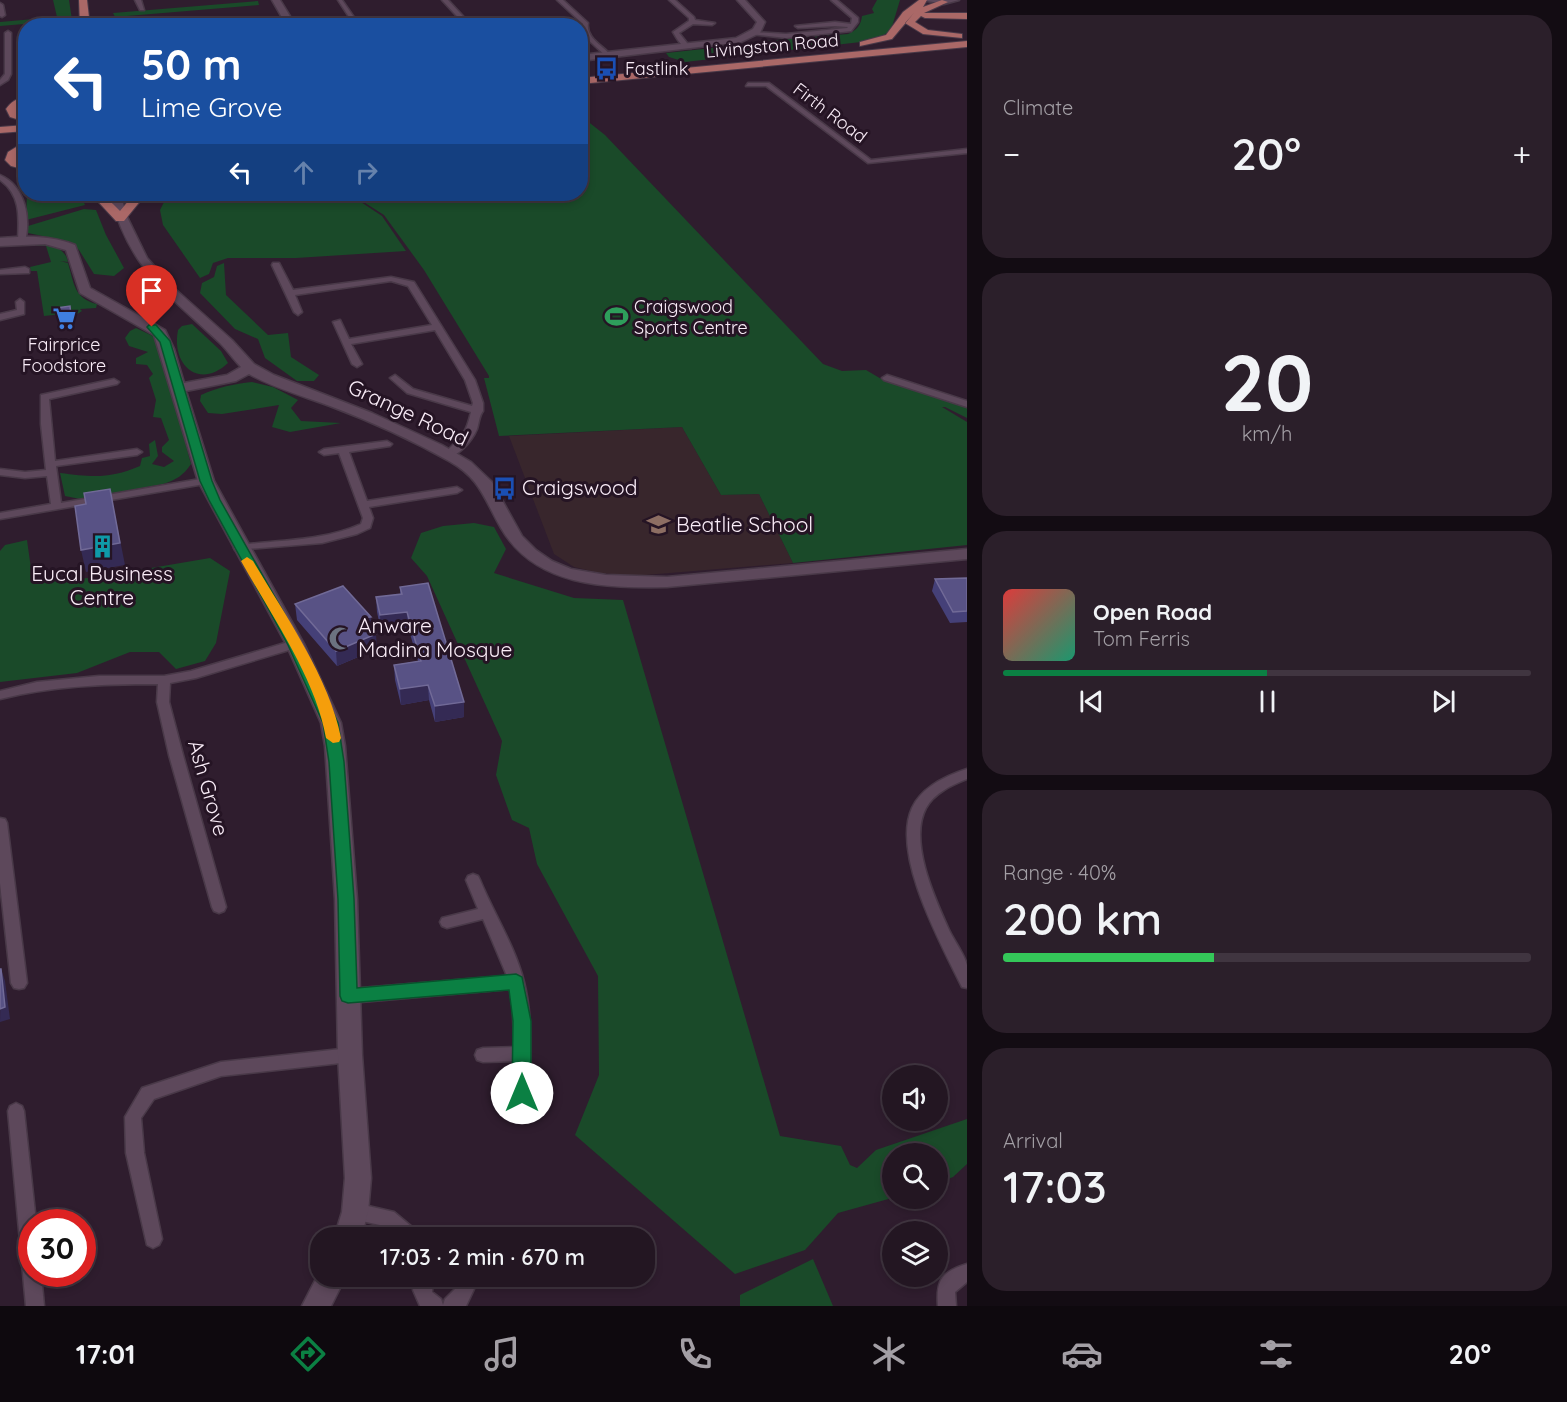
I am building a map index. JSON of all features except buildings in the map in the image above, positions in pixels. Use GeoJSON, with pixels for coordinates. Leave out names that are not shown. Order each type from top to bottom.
{"type":"FeatureCollection","features":[{"type":"Feature","properties":{"kind":"main road"},"geometry":{"type":"LineString","coordinates":[[83,0],[84,18]]}},
{"type":"Feature","properties":{"kind":"main road"},"geometry":{"type":"LineString","coordinates":[[705,64],[881,40],[893,34],[902,18],[924,0]]}},
{"type":"Feature","properties":{"kind":"main road"},"geometry":{"type":"LineString","coordinates":[[944,2],[929,6],[914,17],[910,23],[920,30],[967,40]]}},
{"type":"Feature","properties":{"kind":"main road"},"geometry":{"type":"LineString","coordinates":[[914,17],[934,14],[967,16]]}},
{"type":"Feature","properties":{"kind":"main road","name":"Livingston Road"},"geometry":{"type":"LineString","coordinates":[[588,75],[967,40]]}},
{"type":"Feature","properties":{"kind":"main road","name":"Livingston Road"},"geometry":{"type":"LineString","coordinates":[[588,80],[967,40]]}},
{"type":"Feature","properties":{"kind":"main road"},"geometry":{"type":"LineString","coordinates":[[0,105],[18,97]]}},
{"type":"Feature","properties":{"kind":"main road"},"geometry":{"type":"LineString","coordinates":[[18,103],[11,109],[18,116]]}},
{"type":"Feature","properties":{"kind":"main road"},"geometry":{"type":"LineString","coordinates":[[0,130],[18,129]]}},
{"type":"Feature","properties":{"kind":"main road"},"geometry":{"type":"LineString","coordinates":[[0,135],[18,134]]}},
{"type":"Feature","properties":{"kind":"main road"},"geometry":{"type":"LineString","coordinates":[[18,150],[12,154],[11,160],[18,165]]}},
{"type":"Feature","properties":{"kind":"main road"},"geometry":{"type":"LineString","coordinates":[[0,165],[18,168]]}},
{"type":"Feature","properties":{"kind":"main road"},"geometry":{"type":"LineString","coordinates":[[104,201],[120,218],[134,201]]}},
{"type":"Feature","properties":{"kind":"street"},"geometry":{"type":"LineString","coordinates":[[138,0],[142,9]]}},
{"type":"Feature","properties":{"kind":"street"},"geometry":{"type":"LineString","coordinates":[[276,0],[287,18]]}},
{"type":"Feature","properties":{"kind":"street"},"geometry":{"type":"LineString","coordinates":[[445,0],[462,18]]}},
{"type":"Feature","properties":{"kind":"street"},"geometry":{"type":"LineString","coordinates":[[560,0],[581,18]]}},
{"type":"Feature","properties":{"kind":"street"},"geometry":{"type":"LineString","coordinates":[[672,0],[692,22]]}},
{"type":"Feature","properties":{"kind":"street"},"geometry":{"type":"LineString","coordinates":[[741,0],[761,22],[760,27],[753,34]]}},
{"type":"Feature","properties":{"kind":"street"},"geometry":{"type":"LineString","coordinates":[[588,57],[738,40],[753,34],[808,35],[844,32],[852,26],[855,18],[834,0]]}},
{"type":"Feature","properties":{"kind":"street"},"geometry":{"type":"LineString","coordinates":[[924,0],[963,4]]}},
{"type":"Feature","properties":{"kind":"street"},"geometry":{"type":"LineString","coordinates":[[340,1],[352,18]]}},
{"type":"Feature","properties":{"kind":"street"},"geometry":{"type":"LineString","coordinates":[[944,2],[963,4]]}},
{"type":"Feature","properties":{"kind":"street"},"geometry":{"type":"LineString","coordinates":[[0,5],[2,15]]}},
{"type":"Feature","properties":{"kind":"street"},"geometry":{"type":"LineString","coordinates":[[688,47],[680,40],[676,32],[692,22],[712,23]]}},
{"type":"Feature","properties":{"kind":"street"},"geometry":{"type":"LineString","coordinates":[[798,26],[835,24],[852,26]]}},
{"type":"Feature","properties":{"kind":"street"},"geometry":{"type":"LineString","coordinates":[[0,83],[6,79],[8,74],[8,33]]}},
{"type":"Feature","properties":{"kind":"street"},"geometry":{"type":"LineString","coordinates":[[588,37],[608,55]]}},
{"type":"Feature","properties":{"kind":"street","name":"Firth Road"},"geometry":{"type":"LineString","coordinates":[[748,85],[767,84],[870,162],[967,151]]}},
{"type":"Feature","properties":{"kind":"street"},"geometry":{"type":"LineString","coordinates":[[0,177],[12,184],[18,192]]}},
{"type":"Feature","properties":{"kind":"street"},"geometry":{"type":"LineString","coordinates":[[21,201],[22,240]]}},
{"type":"Feature","properties":{"kind":"street"},"geometry":{"type":"LineString","coordinates":[[117,201],[120,218],[132,245],[145,266],[178,299],[225,340],[251,368],[231,378],[178,388]]}},
{"type":"Feature","properties":{"kind":"street"},"geometry":{"type":"LineString","coordinates":[[0,242],[53,241],[71,248],[84,290],[160,333],[167,349],[206,481],[239,548],[295,645],[331,723],[335,746],[346,899],[350,1055],[358,1178],[355,1212],[350,1227]]}},
{"type":"Feature","properties":{"kind":"street"},"geometry":{"type":"LineString","coordinates":[[276,265],[298,312]]}},
{"type":"Feature","properties":{"kind":"street"},"geometry":{"type":"LineString","coordinates":[[0,272],[25,269],[26,272]]}},
{"type":"Feature","properties":{"kind":"street"},"geometry":{"type":"LineString","coordinates":[[290,293],[400,280],[411,284],[475,391],[478,411],[472,429],[464,442],[448,455]]}},
{"type":"Feature","properties":{"kind":"street"},"geometry":{"type":"LineString","coordinates":[[0,317],[21,312],[20,302]]}},
{"type":"Feature","properties":{"kind":"street"},"geometry":{"type":"LineString","coordinates":[[337,322],[357,364]]}},
{"type":"Feature","properties":{"kind":"street"},"geometry":{"type":"LineString","coordinates":[[346,342],[436,327]]}},
{"type":"Feature","properties":{"kind":"street","name":"Grange Road"},"geometry":{"type":"LineString","coordinates":[[251,368],[256,373],[346,407],[467,466],[483,479],[493,492],[516,539],[531,555],[558,571],[625,583],[667,582],[967,554]]}},
{"type":"Feature","properties":{"kind":"street"},"geometry":{"type":"LineString","coordinates":[[394,378],[410,391],[478,411]]}},
{"type":"Feature","properties":{"kind":"street"},"geometry":{"type":"LineString","coordinates":[[887,378],[967,404]]}},
{"type":"Feature","properties":{"kind":"street"},"geometry":{"type":"LineString","coordinates":[[56,506],[53,468],[44,421],[44,397],[114,382]]}},
{"type":"Feature","properties":{"kind":"street"},"geometry":{"type":"LineString","coordinates":[[324,453],[387,444]]}},
{"type":"Feature","properties":{"kind":"street"},"geometry":{"type":"LineString","coordinates":[[239,548],[293,543],[357,531],[366,526],[368,518],[343,450]]}},
{"type":"Feature","properties":{"kind":"street"},"geometry":{"type":"LineString","coordinates":[[0,472],[26,475],[137,452]]}},
{"type":"Feature","properties":{"kind":"street"},"geometry":{"type":"LineString","coordinates":[[0,516],[206,481]]}},
{"type":"Feature","properties":{"kind":"street"},"geometry":{"type":"LineString","coordinates":[[364,505],[417,502],[456,490]]}},
{"type":"Feature","properties":{"kind":"street"},"geometry":{"type":"LineString","coordinates":[[0,695],[37,686],[99,680],[164,680],[221,668],[295,645]]}},
{"type":"Feature","properties":{"kind":"street","name":"Ash Grove"},"geometry":{"type":"LineString","coordinates":[[164,680],[163,702],[219,907]]}},
{"type":"Feature","properties":{"kind":"street"},"geometry":{"type":"LineString","coordinates":[[967,774],[948,780],[924,800],[916,816],[913,835],[919,875],[967,982]]}},
{"type":"Feature","properties":{"kind":"street"},"geometry":{"type":"LineString","coordinates":[[0,823],[19,983]]}},
{"type":"Feature","properties":{"kind":"street"},"geometry":{"type":"LineString","coordinates":[[473,880],[485,913],[503,946],[516,982],[522,1021],[522,1093]]}},
{"type":"Feature","properties":{"kind":"street"},"geometry":{"type":"LineString","coordinates":[[447,922],[485,913]]}},
{"type":"Feature","properties":{"kind":"street"},"geometry":{"type":"LineString","coordinates":[[348,996],[516,982]]}},
{"type":"Feature","properties":{"kind":"street"},"geometry":{"type":"LineString","coordinates":[[483,1055],[522,1054]]}},
{"type":"Feature","properties":{"kind":"street"},"geometry":{"type":"LineString","coordinates":[[153,1239],[135,1152],[133,1117],[148,1093],[221,1069],[350,1055]]}},
{"type":"Feature","properties":{"kind":"street"},"geometry":{"type":"LineString","coordinates":[[16,1111],[26,1209]]}},
{"type":"Feature","properties":{"kind":"street"},"geometry":{"type":"LineString","coordinates":[[355,1212],[388,1218],[399,1227]]}},
{"type":"Feature","properties":{"kind":"street"},"geometry":{"type":"LineString","coordinates":[[947,1306],[946,1288],[958,1276],[967,1273]]}},
{"type":"Feature","properties":{"kind":"street"},"geometry":{"type":"LineString","coordinates":[[33,1287],[35,1306]]}},
{"type":"Feature","properties":{"kind":"street"},"geometry":{"type":"LineString","coordinates":[[316,1306],[326,1287]]}},
{"type":"Feature","properties":{"kind":"street"},"geometry":{"type":"LineString","coordinates":[[423,1287],[422,1293],[426,1302],[434,1306]]}},
{"type":"Feature","properties":{"kind":"street"},"geometry":{"type":"LineString","coordinates":[[452,1306],[460,1301],[464,1293],[464,1287]]}},
{"type":"Feature","properties":{"kind":"shaded area","name":"Beatlie School"},"geometry":{"type":"Polygon","coordinates":[[[682,427],[721,495],[759,494],[793,563],[633,576],[600,573],[574,567],[554,554],[509,436],[682,427]]]}},
{"type":"Feature","properties":{"kind":"green space"},"geometry":{"type":"Polygon","coordinates":[[[53,0],[69,0],[72,18],[46,18],[57,17],[53,0]]]}},
{"type":"Feature","properties":{"kind":"green space"},"geometry":{"type":"Polygon","coordinates":[[[877,0],[900,0],[891,30],[881,37],[861,42],[685,62],[669,57],[666,53],[753,42],[848,34],[858,27],[862,16],[874,13],[872,9],[877,0]]]}},
{"type":"Feature","properties":{"kind":"green space"},"geometry":{"type":"Polygon","coordinates":[[[258,1],[259,5],[115,17],[113,13],[258,1]]]}},
{"type":"Feature","properties":{"kind":"green space"},"geometry":{"type":"Polygon","coordinates":[[[18,20],[18,24],[0,26],[0,22],[18,20]]]}},
{"type":"Feature","properties":{"kind":"green space","name":"Craigswood Sports Centre"},"geometry":{"type":"Polygon","coordinates":[[[588,122],[605,135],[823,364],[842,371],[866,370],[883,380],[967,407],[967,418],[942,407],[967,422],[967,545],[793,563],[759,494],[721,495],[682,427],[499,436],[484,378],[489,378],[489,376],[424,270],[384,215],[362,201],[588,201],[588,122]]]}},
{"type":"Feature","properties":{"kind":"green space"},"geometry":{"type":"Polygon","coordinates":[[[27,201],[83,201],[85,205],[26,220],[27,201]]]}},
{"type":"Feature","properties":{"kind":"green space"},"geometry":{"type":"Polygon","coordinates":[[[164,201],[360,201],[382,216],[406,251],[296,258],[228,258],[213,263],[209,274],[200,278],[163,225],[160,210],[164,201]]]}},
{"type":"Feature","properties":{"kind":"green space"},"geometry":{"type":"Polygon","coordinates":[[[84,209],[96,210],[106,235],[124,268],[114,276],[94,274],[79,250],[71,242],[28,233],[28,226],[84,209]]]}},
{"type":"Feature","properties":{"kind":"green space"},"geometry":{"type":"Polygon","coordinates":[[[44,244],[56,247],[65,254],[68,262],[60,261],[68,263],[76,289],[89,302],[97,304],[96,308],[80,309],[82,311],[74,316],[72,313],[44,316],[37,271],[31,271],[30,267],[51,262],[46,246],[0,247],[0,245],[44,244]]]}},
{"type":"Feature","properties":{"kind":"green space"},"geometry":{"type":"Polygon","coordinates":[[[224,263],[226,295],[268,335],[288,333],[291,357],[319,375],[314,381],[297,381],[265,358],[258,339],[235,329],[200,293],[202,283],[214,277],[217,266],[224,263]]]}},
{"type":"Feature","properties":{"kind":"green space"},"geometry":{"type":"Polygon","coordinates":[[[192,324],[221,351],[228,363],[217,371],[198,374],[183,363],[177,343],[178,330],[182,326],[192,324]]]}},
{"type":"Feature","properties":{"kind":"green space"},"geometry":{"type":"Polygon","coordinates":[[[136,328],[155,337],[159,344],[191,464],[179,477],[163,484],[80,499],[65,496],[60,473],[101,476],[129,470],[140,466],[142,458],[150,456],[149,444],[155,440],[158,456],[152,464],[164,467],[174,461],[162,452],[162,447],[169,440],[161,418],[153,417],[156,400],[149,378],[153,374],[147,365],[136,364],[136,358],[148,352],[129,346],[125,338],[130,331],[136,328]]]}},
{"type":"Feature","properties":{"kind":"green space"},"geometry":{"type":"Polygon","coordinates":[[[252,382],[273,387],[298,400],[291,408],[301,421],[341,423],[290,432],[272,427],[279,405],[222,414],[208,413],[200,401],[201,395],[214,390],[252,382]]]}},
{"type":"Feature","properties":{"kind":"green space"},"geometry":{"type":"Polygon","coordinates":[[[474,523],[494,527],[506,549],[494,573],[574,598],[623,600],[780,1136],[841,1146],[850,1165],[857,1168],[876,1150],[882,1148],[882,1201],[838,1213],[805,1250],[735,1274],[575,1135],[599,1075],[598,976],[537,864],[529,828],[512,820],[496,775],[502,741],[427,576],[411,558],[421,533],[443,526],[474,523]]]}},
{"type":"Feature","properties":{"kind":"green space"},"geometry":{"type":"Polygon","coordinates":[[[27,540],[33,583],[98,577],[210,558],[230,571],[216,643],[205,661],[176,669],[159,652],[130,652],[77,673],[0,682],[0,551],[5,545],[27,540]]]}},
{"type":"Feature","properties":{"kind":"green space"},"geometry":{"type":"Polygon","coordinates":[[[967,1119],[967,1164],[948,1179],[948,1143],[897,1143],[932,1131],[948,1131],[948,1125],[967,1119]]]}},
{"type":"Feature","properties":{"kind":"green space"},"geometry":{"type":"Polygon","coordinates":[[[813,1259],[833,1306],[740,1306],[740,1295],[813,1259]]]}},
{"type":"Feature","properties":{"kind":"slow traffic"},"geometry":{"type":"LineString","coordinates":[[247,561],[295,645],[317,690],[331,723],[333,738]]}},
{"type":"Feature","properties":{"kind":"place","name":"Fastlink"},"geometry":{"type":"Point","coordinates":[607,69]}},
{"type":"Feature","properties":{"kind":"place","name":"Craigswood Sports Centre"},"geometry":{"type":"Point","coordinates":[616,317]}},
{"type":"Feature","properties":{"kind":"place","name":"Fairprice Foodstore"},"geometry":{"type":"Point","coordinates":[64,319]}},
{"type":"Feature","properties":{"kind":"place","name":"Craigswood"},"geometry":{"type":"Point","coordinates":[504,488]}},
{"type":"Feature","properties":{"kind":"place","name":"Beatlie School"},"geometry":{"type":"Point","coordinates":[658,525]}},
{"type":"Feature","properties":{"kind":"place","name":"Eucal Business Centre"},"geometry":{"type":"Point","coordinates":[102,546]}},
{"type":"Feature","properties":{"kind":"place","name":"Anware Madina Mosque"},"geometry":{"type":"Point","coordinates":[340,638]}},
{"type":"Feature","properties":{"kind":"route"},"geometry":{"type":"LineString","coordinates":[[152,327],[165,341],[206,481],[214,500],[295,645],[331,723],[335,746],[346,899],[348,996],[516,982],[522,1021],[522,1093]]}}]}
